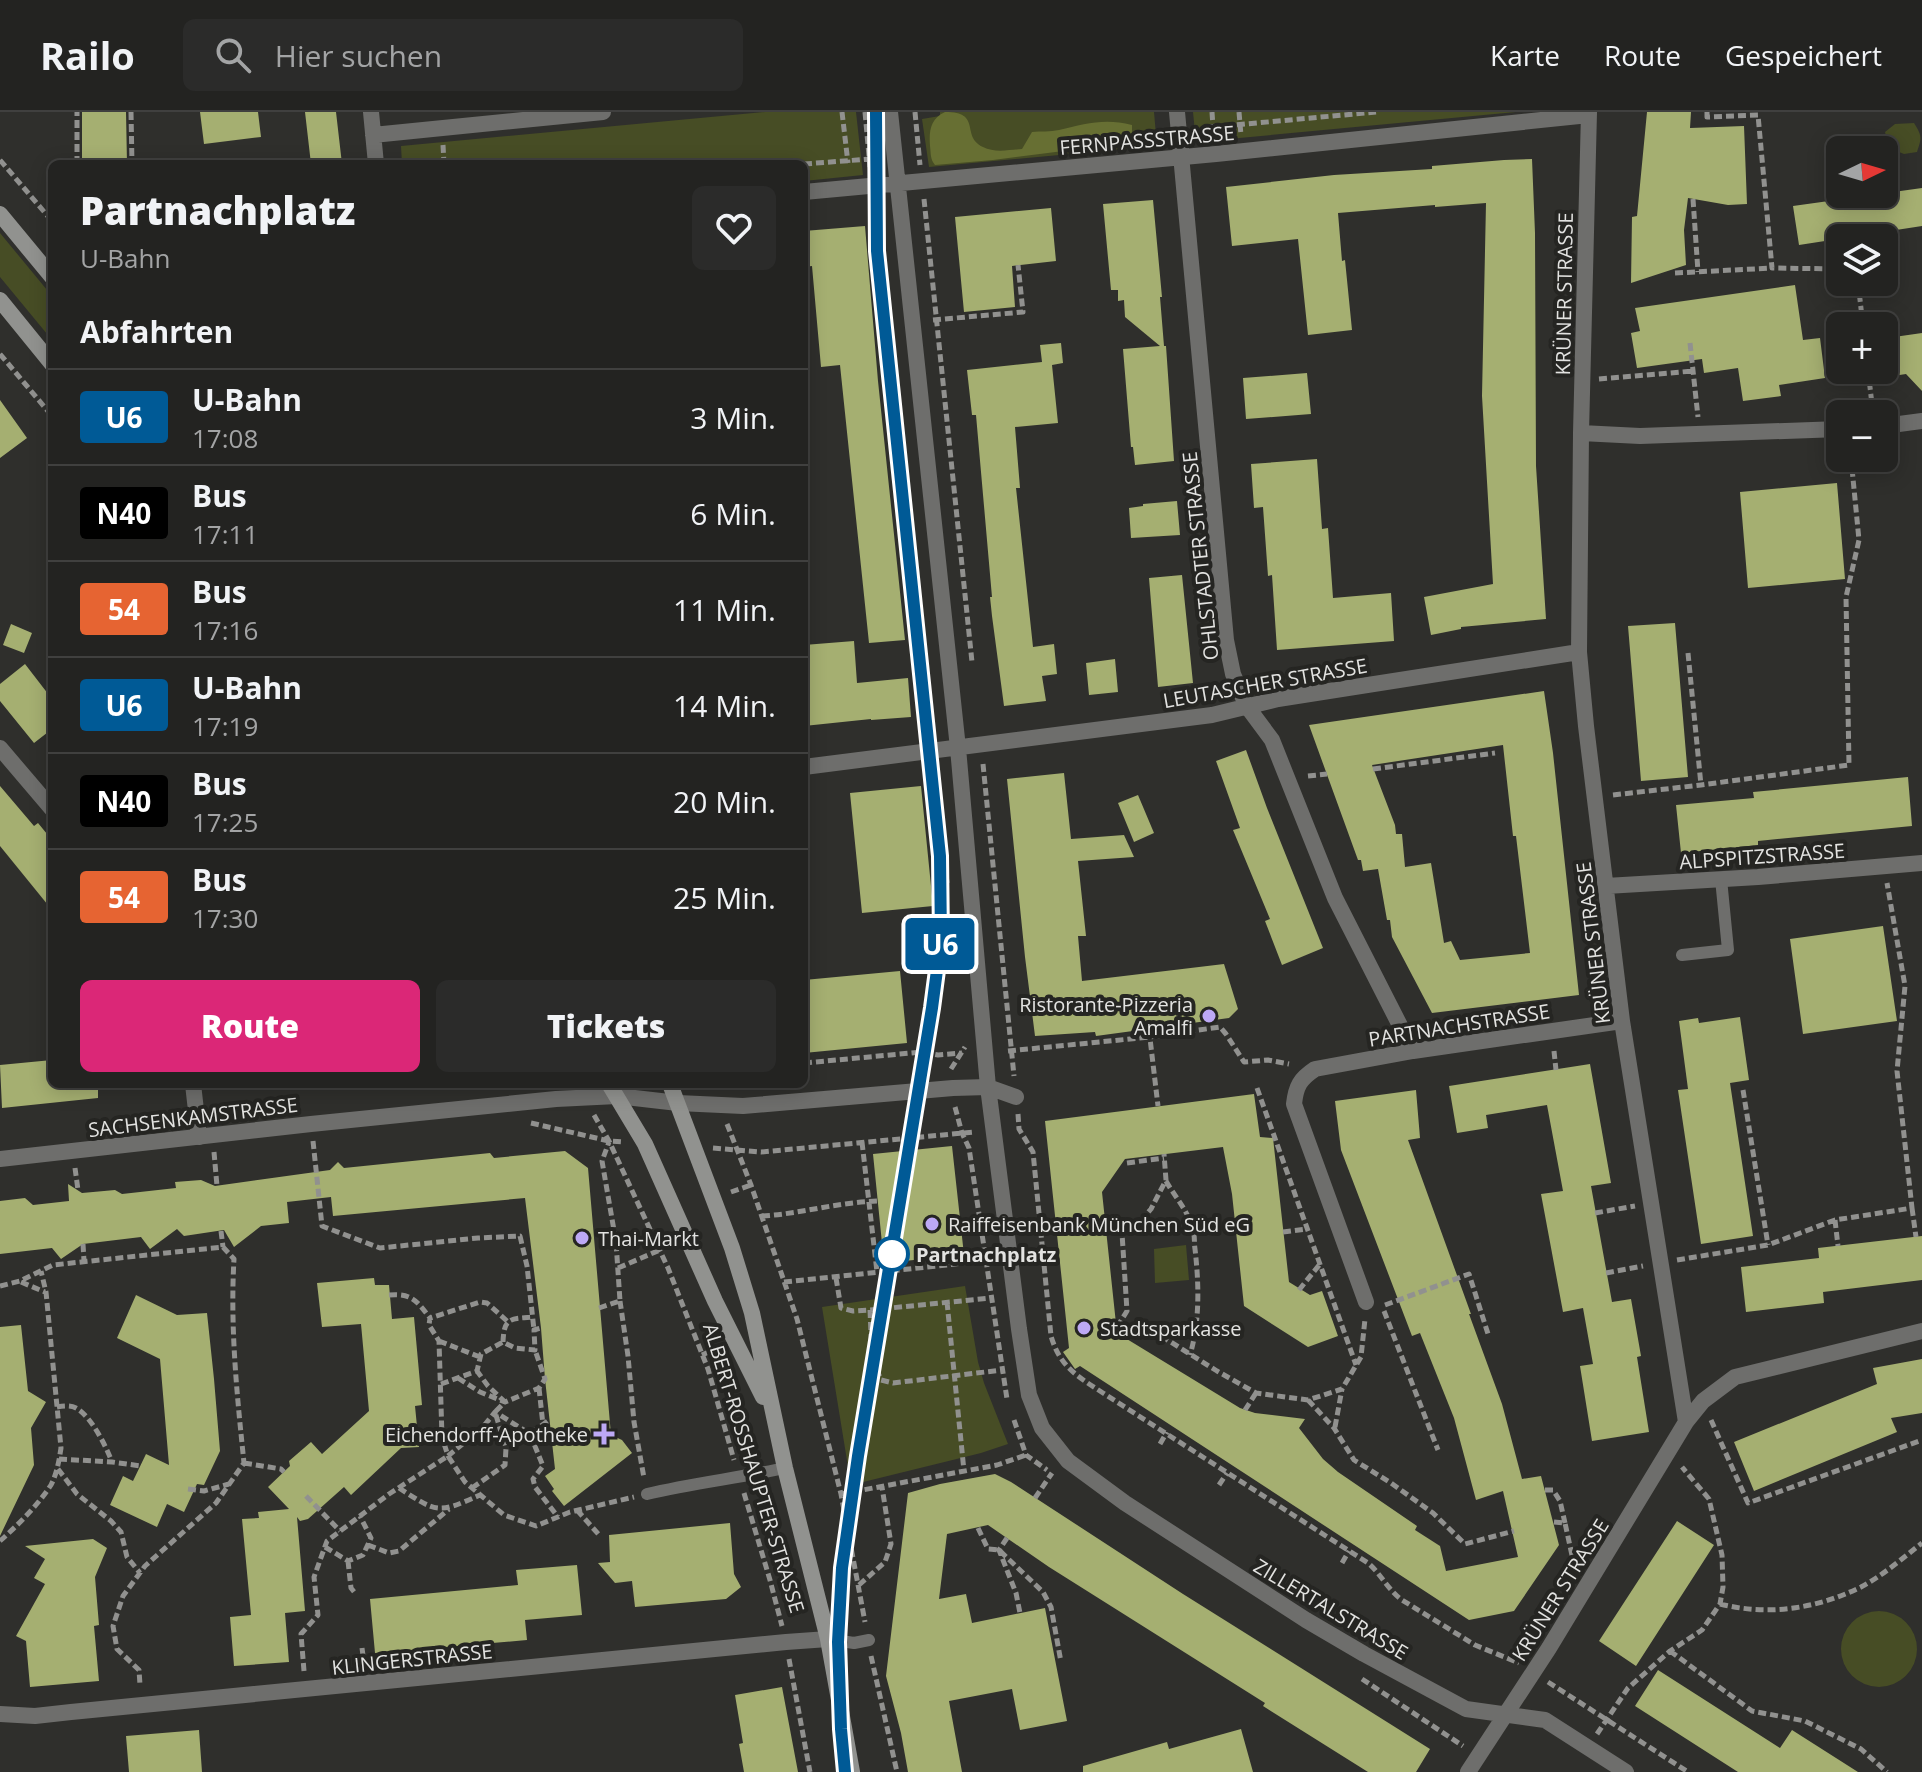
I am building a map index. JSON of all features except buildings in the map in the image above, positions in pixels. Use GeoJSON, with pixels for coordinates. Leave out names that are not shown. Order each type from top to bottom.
{"type":"FeatureCollection","features":[{"type":"Feature","properties":{"kind":"main road"},"geometry":{"type":"LineString","coordinates":[[0,214],[48,272]]}},
{"type":"Feature","properties":{"kind":"main road"},"geometry":{"type":"LineString","coordinates":[[1,304],[48,359]]}},
{"type":"Feature","properties":{"kind":"main road","name":"ALBERT-ROSSHAUPTER-STRASSE"},"geometry":{"type":"LineString","coordinates":[[672,1088],[732,1248],[752,1313],[785,1468],[828,1639],[852,1772]]}},
{"type":"Feature","properties":{"kind":"main road","name":"ALBERT-ROSSHAUPTER-STRASSE"},"geometry":{"type":"LineString","coordinates":[[613,1090],[645,1144],[715,1301],[775,1420]]}},
{"type":"Feature","properties":{"kind":"street"},"geometry":{"type":"LineString","coordinates":[[371,112],[376,160]]}},
{"type":"Feature","properties":{"kind":"street"},"geometry":{"type":"LineString","coordinates":[[373,135],[603,112]]}},
{"type":"Feature","properties":{"kind":"street"},"geometry":{"type":"LineString","coordinates":[[890,112],[958,748],[988,1087]]}},
{"type":"Feature","properties":{"kind":"street","name":"OHLSTADTER STRASSE"},"geometry":{"type":"LineString","coordinates":[[1177,112],[1226,640],[1233,674],[1246,705],[1272,740],[1335,898],[1413,1051]]}},
{"type":"Feature","properties":{"kind":"street","name":"FERNPASSSTRASSE"},"geometry":{"type":"LineString","coordinates":[[808,192],[1243,152],[1589,114]]}},
{"type":"Feature","properties":{"kind":"street","name":"KRÜNER STRASSE"},"geometry":{"type":"LineString","coordinates":[[1468,1772],[1686,1422],[1622,1021],[1579,652],[1589,114]]}},
{"type":"Feature","properties":{"kind":"street"},"geometry":{"type":"LineString","coordinates":[[1898,424],[1922,421]]}},
{"type":"Feature","properties":{"kind":"street"},"geometry":{"type":"LineString","coordinates":[[1581,433],[1640,436],[1826,429]]}},
{"type":"Feature","properties":{"kind":"street","name":"LEUTASCHER STRASSE"},"geometry":{"type":"LineString","coordinates":[[808,767],[1212,715],[1246,705],[1579,652]]}},
{"type":"Feature","properties":{"kind":"street"},"geometry":{"type":"LineString","coordinates":[[0,748],[48,804]]}},
{"type":"Feature","properties":{"kind":"street","name":"ALPSPITZSTRASSE"},"geometry":{"type":"LineString","coordinates":[[1606,886],[1922,863]]}},
{"type":"Feature","properties":{"kind":"street","name":"PARTNACHSTRASSE"},"geometry":{"type":"LineString","coordinates":[[1304,1077],[1315,1069],[1413,1051],[1622,1021]]}},
{"type":"Feature","properties":{"kind":"street"},"geometry":{"type":"LineString","coordinates":[[1304,1077],[1296,1088],[1294,1104],[1366,1302]]}},
{"type":"Feature","properties":{"kind":"street"},"geometry":{"type":"LineString","coordinates":[[678,1103],[743,1106],[988,1087],[1016,1097]]}},
{"type":"Feature","properties":{"kind":"street","name":"ZILLERTALSTRASSE"},"geometry":{"type":"LineString","coordinates":[[988,1087],[1029,1395],[1042,1428],[1068,1461],[1125,1503],[1364,1654],[1466,1709],[1545,1720],[1626,1772]]}},
{"type":"Feature","properties":{"kind":"street"},"geometry":{"type":"LineString","coordinates":[[194,1088],[206,1136]]}},
{"type":"Feature","properties":{"kind":"street","name":"SACHSENKAMSTRASSE"},"geometry":{"type":"LineString","coordinates":[[0,1159],[613,1090],[678,1103]]}},
{"type":"Feature","properties":{"kind":"street"},"geometry":{"type":"LineString","coordinates":[[1686,1422],[1703,1401],[1735,1377],[1922,1331]]}},
{"type":"Feature","properties":{"kind":"street","name":"KLINGERSTRASSE"},"geometry":{"type":"LineString","coordinates":[[0,1714],[35,1716],[828,1639]]}},
{"type":"Feature","properties":{"kind":"lane"},"geometry":{"type":"LineString","coordinates":[[1682,955],[1728,950],[1721,879]]}},
{"type":"Feature","properties":{"kind":"lane"},"geometry":{"type":"LineString","coordinates":[[647,1494],[785,1468]]}},
{"type":"Feature","properties":{"kind":"lane"},"geometry":{"type":"LineString","coordinates":[[828,1639],[854,1643],[869,1640]]}},
{"type":"Feature","properties":{"kind":"path"},"geometry":{"type":"LineString","coordinates":[[77,112],[77,160]]}},
{"type":"Feature","properties":{"kind":"path"},"geometry":{"type":"LineString","coordinates":[[131,112],[132,160]]}},
{"type":"Feature","properties":{"kind":"path"},"geometry":{"type":"LineString","coordinates":[[842,112],[851,187]]}},
{"type":"Feature","properties":{"kind":"path"},"geometry":{"type":"LineString","coordinates":[[865,112],[947,888]]}},
{"type":"Feature","properties":{"kind":"path"},"geometry":{"type":"LineString","coordinates":[[1213,127],[1376,112]]}},
{"type":"Feature","properties":{"kind":"path"},"geometry":{"type":"LineString","coordinates":[[1707,112],[1707,117],[1758,115],[1772,268]]}},
{"type":"Feature","properties":{"kind":"path"},"geometry":{"type":"LineString","coordinates":[[808,164],[895,157]]}},
{"type":"Feature","properties":{"kind":"path"},"geometry":{"type":"LineString","coordinates":[[0,160],[48,216]]}},
{"type":"Feature","properties":{"kind":"path"},"geometry":{"type":"LineString","coordinates":[[1693,199],[1698,272]]}},
{"type":"Feature","properties":{"kind":"path"},"geometry":{"type":"LineString","coordinates":[[912,322],[1023,312],[1018,265]]}},
{"type":"Feature","properties":{"kind":"path"},"geometry":{"type":"LineString","coordinates":[[1675,273],[1826,269]]}},
{"type":"Feature","properties":{"kind":"path"},"geometry":{"type":"LineString","coordinates":[[1690,343],[1699,434]]}},
{"type":"Feature","properties":{"kind":"path"},"geometry":{"type":"LineString","coordinates":[[0,354],[48,411]]}},
{"type":"Feature","properties":{"kind":"path"},"geometry":{"type":"LineString","coordinates":[[1582,380],[1693,371]]}},
{"type":"Feature","properties":{"kind":"path"},"geometry":{"type":"LineString","coordinates":[[1596,797],[1849,765],[1846,597],[1859,540],[1852,472]]}},
{"type":"Feature","properties":{"kind":"path"},"geometry":{"type":"LineString","coordinates":[[1688,653],[1701,785]]}},
{"type":"Feature","properties":{"kind":"path"},"geometry":{"type":"LineString","coordinates":[[1373,769],[1495,753]]}},
{"type":"Feature","properties":{"kind":"path"},"geometry":{"type":"LineString","coordinates":[[1884,866],[1905,986],[1897,1071],[1916,1237]]}},
{"type":"Feature","properties":{"kind":"path"},"geometry":{"type":"LineString","coordinates":[[1304,1077],[1298,1068],[1284,1062],[1244,1062],[1220,1027],[1011,1051],[1019,1129],[1033,1152],[1051,1336],[1059,1358],[1078,1377],[1376,1570],[1392,1593],[1402,1600],[1475,1645],[1516,1661],[1688,1772]]}},
{"type":"Feature","properties":{"kind":"path"},"geometry":{"type":"LineString","coordinates":[[1149,1033],[1158,1106]]}},
{"type":"Feature","properties":{"kind":"path"},"geometry":{"type":"LineString","coordinates":[[808,1063],[922,1052],[938,1055],[960,1052]]}},
{"type":"Feature","properties":{"kind":"path"},"geometry":{"type":"LineString","coordinates":[[1257,1088],[1356,1365]]}},
{"type":"Feature","properties":{"kind":"path"},"geometry":{"type":"LineString","coordinates":[[1743,1090],[1768,1245]]}},
{"type":"Feature","properties":{"kind":"path"},"geometry":{"type":"LineString","coordinates":[[504,1104],[532,1123],[609,1141],[645,1144]]}},
{"type":"Feature","properties":{"kind":"path"},"geometry":{"type":"LineString","coordinates":[[720,1106],[797,1319],[841,1494],[897,1772]]}},
{"type":"Feature","properties":{"kind":"path"},"geometry":{"type":"LineString","coordinates":[[306,1690],[301,1634],[318,1615],[314,1577],[327,1541],[448,1456],[483,1427],[505,1402],[539,1388],[545,1379],[535,1350],[538,1329],[533,1317],[520,1236],[380,1248],[322,1226],[311,1124]]}},
{"type":"Feature","properties":{"kind":"path"},"geometry":{"type":"LineString","coordinates":[[694,1147],[761,1152],[962,1133]]}},
{"type":"Feature","properties":{"kind":"path"},"geometry":{"type":"LineString","coordinates":[[206,1136],[217,1186]]}},
{"type":"Feature","properties":{"kind":"path"},"geometry":{"type":"LineString","coordinates":[[389,1295],[411,1296],[430,1318],[429,1325],[439,1341],[442,1437],[448,1456],[465,1482],[504,1515],[536,1526],[577,1510],[647,1494],[634,1422],[616,1242],[602,1161],[609,1141]]}},
{"type":"Feature","properties":{"kind":"path","name":"ALBERT-ROSSHAUPTER-STRASSE"},"geometry":{"type":"LineString","coordinates":[[609,1141],[670,1267],[702,1355],[777,1603],[810,1772]]}},
{"type":"Feature","properties":{"kind":"path"},"geometry":{"type":"LineString","coordinates":[[862,1142],[877,1272]]}},
{"type":"Feature","properties":{"kind":"path"},"geometry":{"type":"LineString","coordinates":[[1127,1163],[1164,1156],[1166,1180],[1184,1208],[1193,1230],[1198,1272],[1195,1339],[1190,1355]]}},
{"type":"Feature","properties":{"kind":"path"},"geometry":{"type":"LineString","coordinates":[[1166,1180],[1143,1220],[1134,1229],[1122,1233],[1127,1311],[1117,1328],[1142,1324],[1256,1393],[1308,1400],[1342,1389]]}},
{"type":"Feature","properties":{"kind":"path"},"geometry":{"type":"LineString","coordinates":[[731,1192],[751,1185]]}},
{"type":"Feature","properties":{"kind":"path"},"geometry":{"type":"LineString","coordinates":[[762,1216],[878,1201]]}},
{"type":"Feature","properties":{"kind":"path"},"geometry":{"type":"LineString","coordinates":[[1595,1213],[1651,1203]]}},
{"type":"Feature","properties":{"kind":"path"},"geometry":{"type":"LineString","coordinates":[[1606,1273],[1768,1245],[1835,1220],[1912,1208]]}},
{"type":"Feature","properties":{"kind":"path"},"geometry":{"type":"LineString","coordinates":[[1835,1220],[1838,1246]]}},
{"type":"Feature","properties":{"kind":"path"},"geometry":{"type":"LineString","coordinates":[[1283,1232],[1307,1229]]}},
{"type":"Feature","properties":{"kind":"path"},"geometry":{"type":"LineString","coordinates":[[142,1705],[139,1670],[117,1649],[113,1626],[123,1596],[145,1566],[216,1503],[244,1463],[233,1345],[231,1303],[234,1259],[223,1247],[221,1231]]}},
{"type":"Feature","properties":{"kind":"path"},"geometry":{"type":"LineString","coordinates":[[83,1244],[84,1261]]}},
{"type":"Feature","properties":{"kind":"path"},"geometry":{"type":"LineString","coordinates":[[0,1286],[20,1281],[53,1265],[223,1247]]}},
{"type":"Feature","properties":{"kind":"path"},"geometry":{"type":"LineString","coordinates":[[618,1268],[660,1250]]}},
{"type":"Feature","properties":{"kind":"path"},"geometry":{"type":"LineString","coordinates":[[945,1257],[947,1265]]}},
{"type":"Feature","properties":{"kind":"path"},"geometry":{"type":"LineString","coordinates":[[784,1282],[985,1260]]}},
{"type":"Feature","properties":{"kind":"path"},"geometry":{"type":"LineString","coordinates":[[1299,1290],[1320,1264]]}},
{"type":"Feature","properties":{"kind":"path"},"geometry":{"type":"LineString","coordinates":[[0,1541],[16,1527],[51,1484],[58,1468],[61,1448],[46,1292],[41,1271]]}},
{"type":"Feature","properties":{"kind":"path"},"geometry":{"type":"LineString","coordinates":[[1438,1450],[1383,1306],[1469,1274],[1489,1337]]}},
{"type":"Feature","properties":{"kind":"path"},"geometry":{"type":"LineString","coordinates":[[836,1278],[841,1308],[853,1311],[991,1298]]}},
{"type":"Feature","properties":{"kind":"path"},"geometry":{"type":"LineString","coordinates":[[20,1281],[46,1292]]}},
{"type":"Feature","properties":{"kind":"path"},"geometry":{"type":"LineString","coordinates":[[599,1308],[620,1301]]}},
{"type":"Feature","properties":{"kind":"path"},"geometry":{"type":"LineString","coordinates":[[430,1318],[480,1302],[487,1303],[507,1321]]}},
{"type":"Feature","properties":{"kind":"path"},"geometry":{"type":"LineString","coordinates":[[947,1302],[964,1471]]}},
{"type":"Feature","properties":{"kind":"path"},"geometry":{"type":"LineString","coordinates":[[1334,1428],[1342,1389],[1361,1357],[1366,1302]]}},
{"type":"Feature","properties":{"kind":"path"},"geometry":{"type":"LineString","coordinates":[[870,1310],[872,1358],[881,1380],[893,1383],[1002,1370]]}},
{"type":"Feature","properties":{"kind":"path"},"geometry":{"type":"LineString","coordinates":[[503,1342],[507,1321],[533,1317]]}},
{"type":"Feature","properties":{"kind":"path"},"geometry":{"type":"LineString","coordinates":[[439,1341],[480,1357]]}},
{"type":"Feature","properties":{"kind":"path"},"geometry":{"type":"LineString","coordinates":[[503,1342],[515,1348],[535,1350]]}},
{"type":"Feature","properties":{"kind":"path"},"geometry":{"type":"LineString","coordinates":[[503,1342],[481,1354],[477,1371],[505,1402]]}},
{"type":"Feature","properties":{"kind":"path"},"geometry":{"type":"LineString","coordinates":[[702,1355],[715,1349]]}},
{"type":"Feature","properties":{"kind":"path"},"geometry":{"type":"LineString","coordinates":[[441,1384],[477,1371]]}},
{"type":"Feature","properties":{"kind":"path"},"geometry":{"type":"LineString","coordinates":[[458,1378],[480,1392],[505,1402]]}},
{"type":"Feature","properties":{"kind":"path"},"geometry":{"type":"LineString","coordinates":[[539,1388],[543,1425]]}},
{"type":"Feature","properties":{"kind":"path"},"geometry":{"type":"LineString","coordinates":[[1245,1410],[1256,1393]]}},
{"type":"Feature","properties":{"kind":"path"},"geometry":{"type":"LineString","coordinates":[[1308,1400],[1334,1428],[1354,1460],[1433,1513],[1465,1544],[1514,1531]]}},
{"type":"Feature","properties":{"kind":"path"},"geometry":{"type":"LineString","coordinates":[[1703,1401],[1748,1503],[1922,1440]]}},
{"type":"Feature","properties":{"kind":"path"},"geometry":{"type":"LineString","coordinates":[[57,1407],[78,1409],[107,1447],[112,1462]]}},
{"type":"Feature","properties":{"kind":"path"},"geometry":{"type":"LineString","coordinates":[[495,1412],[530,1434],[543,1466],[533,1479],[535,1487],[558,1517]]}},
{"type":"Feature","properties":{"kind":"path"},"geometry":{"type":"LineString","coordinates":[[472,1488],[505,1465],[506,1448],[495,1412]]}},
{"type":"Feature","properties":{"kind":"path"},"geometry":{"type":"LineString","coordinates":[[530,1434],[549,1420]]}},
{"type":"Feature","properties":{"kind":"path"},"geometry":{"type":"LineString","coordinates":[[1160,1444],[1167,1432]]}},
{"type":"Feature","properties":{"kind":"path"},"geometry":{"type":"LineString","coordinates":[[1588,1748],[1628,1688],[1670,1651],[1702,1630],[1720,1604],[1722,1555],[1709,1499],[1669,1450]]}},
{"type":"Feature","properties":{"kind":"path"},"geometry":{"type":"LineString","coordinates":[[1210,1461],[1215,1454]]}},
{"type":"Feature","properties":{"kind":"path"},"geometry":{"type":"LineString","coordinates":[[841,1494],[997,1465],[1026,1455]]}},
{"type":"Feature","properties":{"kind":"path"},"geometry":{"type":"LineString","coordinates":[[59,1459],[141,1466]]}},
{"type":"Feature","properties":{"kind":"path"},"geometry":{"type":"LineString","coordinates":[[244,1463],[284,1472]]}},
{"type":"Feature","properties":{"kind":"path"},"geometry":{"type":"LineString","coordinates":[[58,1468],[77,1494],[121,1532],[127,1557],[140,1573]]}},
{"type":"Feature","properties":{"kind":"path"},"geometry":{"type":"LineString","coordinates":[[1219,1485],[1227,1472]]}},
{"type":"Feature","properties":{"kind":"path"},"geometry":{"type":"LineString","coordinates":[[1035,1498],[1052,1473]]}},
{"type":"Feature","properties":{"kind":"path"},"geometry":{"type":"LineString","coordinates":[[188,1489],[204,1491],[229,1484]]}},
{"type":"Feature","properties":{"kind":"path"},"geometry":{"type":"LineString","coordinates":[[859,1586],[885,1562],[891,1544],[882,1487]]}},
{"type":"Feature","properties":{"kind":"path"},"geometry":{"type":"LineString","coordinates":[[399,1488],[428,1507],[449,1509]]}},
{"type":"Feature","properties":{"kind":"path"},"geometry":{"type":"LineString","coordinates":[[1545,1490],[1550,1489],[1557,1494],[1580,1595]]}},
{"type":"Feature","properties":{"kind":"path"},"geometry":{"type":"LineString","coordinates":[[368,1545],[389,1553],[399,1551],[449,1509],[480,1495]]}},
{"type":"Feature","properties":{"kind":"path"},"geometry":{"type":"LineString","coordinates":[[306,1496],[340,1531]]}},
{"type":"Feature","properties":{"kind":"path"},"geometry":{"type":"LineString","coordinates":[[577,1510],[600,1536]]}},
{"type":"Feature","properties":{"kind":"path"},"geometry":{"type":"LineString","coordinates":[[348,1561],[363,1555],[371,1538],[360,1516]]}},
{"type":"Feature","properties":{"kind":"path"},"geometry":{"type":"LineString","coordinates":[[1554,1522],[1565,1523]]}},
{"type":"Feature","properties":{"kind":"path"},"geometry":{"type":"LineString","coordinates":[[978,1528],[988,1549],[999,1550],[1043,1592],[1051,1607],[1061,1662]]}},
{"type":"Feature","properties":{"kind":"path"},"geometry":{"type":"LineString","coordinates":[[999,1550],[1007,1538]]}},
{"type":"Feature","properties":{"kind":"path"},"geometry":{"type":"LineString","coordinates":[[1720,1604],[1738,1609],[1773,1611],[1817,1604],[1862,1587],[1922,1543]]}},
{"type":"Feature","properties":{"kind":"path"},"geometry":{"type":"LineString","coordinates":[[325,1547],[348,1561]]}},
{"type":"Feature","properties":{"kind":"path"},"geometry":{"type":"LineString","coordinates":[[999,1550],[1016,1593],[1020,1613]]}},
{"type":"Feature","properties":{"kind":"path"},"geometry":{"type":"LineString","coordinates":[[1342,1563],[1349,1551]]}},
{"type":"Feature","properties":{"kind":"path"},"geometry":{"type":"LineString","coordinates":[[348,1561],[351,1588],[355,1593]]}},
{"type":"Feature","properties":{"kind":"path"},"geometry":{"type":"LineString","coordinates":[[1670,1651],[1752,1711],[1805,1721],[1861,1749],[1887,1772]]}},
{"type":"Feature","properties":{"kind":"green space"},"geometry":{"type":"Polygon","coordinates":[[[765,112],[856,112],[863,175],[808,181],[808,160],[402,160],[401,146],[765,112]]]}},
{"type":"Feature","properties":{"kind":"green space"},"geometry":{"type":"Polygon","coordinates":[[[940,112],[1154,112],[1157,146],[929,167],[922,119],[940,116],[940,112]]]}},
{"type":"Feature","properties":{"kind":"green space"},"geometry":{"type":"Polygon","coordinates":[[[945,112],[964,116],[976,142],[992,150],[1022,149],[1032,132],[1056,131],[1095,123],[1132,125],[1132,138],[1115,146],[935,165],[931,156],[930,130],[936,118],[945,112]]]}},
{"type":"Feature","properties":{"kind":"green space"},"geometry":{"type":"Polygon","coordinates":[[[1193,112],[1516,112],[1196,142],[1193,112]]]}},
{"type":"Feature","properties":{"kind":"green space"},"geometry":{"type":"Polygon","coordinates":[[[1914,123],[1920,137],[1917,152],[1898,152],[1898,136],[1886,136],[1885,132],[1895,124],[1914,123]]]}},
{"type":"Feature","properties":{"kind":"green space"},"geometry":{"type":"Polygon","coordinates":[[[0,233],[48,291],[48,335],[0,277],[0,233]]]}},
{"type":"Feature","properties":{"kind":"green space"},"geometry":{"type":"Polygon","coordinates":[[[1186,1245],[1189,1280],[1155,1283],[1154,1249],[1186,1245]]]}},
{"type":"Feature","properties":{"kind":"green space"},"geometry":{"type":"Polygon","coordinates":[[[965,1286],[978,1362],[1008,1444],[851,1485],[822,1307],[965,1286]]]}},
{"type":"Feature","properties":{"kind":"green space"},"geometry":{"type":"Polygon","coordinates":[[[1879,1611],[1893,1614],[1906,1622],[1914,1635],[1917,1649],[1914,1663],[1906,1676],[1893,1684],[1879,1687],[1865,1684],[1852,1676],[1844,1663],[1841,1649],[1844,1635],[1852,1622],[1865,1614],[1879,1611]]]}},
{"type":"Feature","properties":{"kind":"metro line","name":"U6"},"geometry":{"type":"LineString","coordinates":[[845,1772],[838,1642],[842,1568],[941,940],[940,856],[877,251],[876,112]]}},
{"type":"Feature","properties":{"kind":"place","name":"Ristorante-Pizzeria Amalfi"},"geometry":{"type":"Point","coordinates":[1209,1016]}},
{"type":"Feature","properties":{"kind":"place","name":"Raiffeisenbank München Süd eG"},"geometry":{"type":"Point","coordinates":[932,1224]}},
{"type":"Feature","properties":{"kind":"place","name":"Thai-Markt"},"geometry":{"type":"Point","coordinates":[582,1238]}},
{"type":"Feature","properties":{"kind":"place","name":"Partnachplatz"},"geometry":{"type":"Point","coordinates":[892,1254]}},
{"type":"Feature","properties":{"kind":"place","name":"Stadtsparkasse"},"geometry":{"type":"Point","coordinates":[1084,1328]}},
{"type":"Feature","properties":{"kind":"place","name":"Eichendorff-Apotheke"},"geometry":{"type":"Point","coordinates":[604,1434]}}]}
